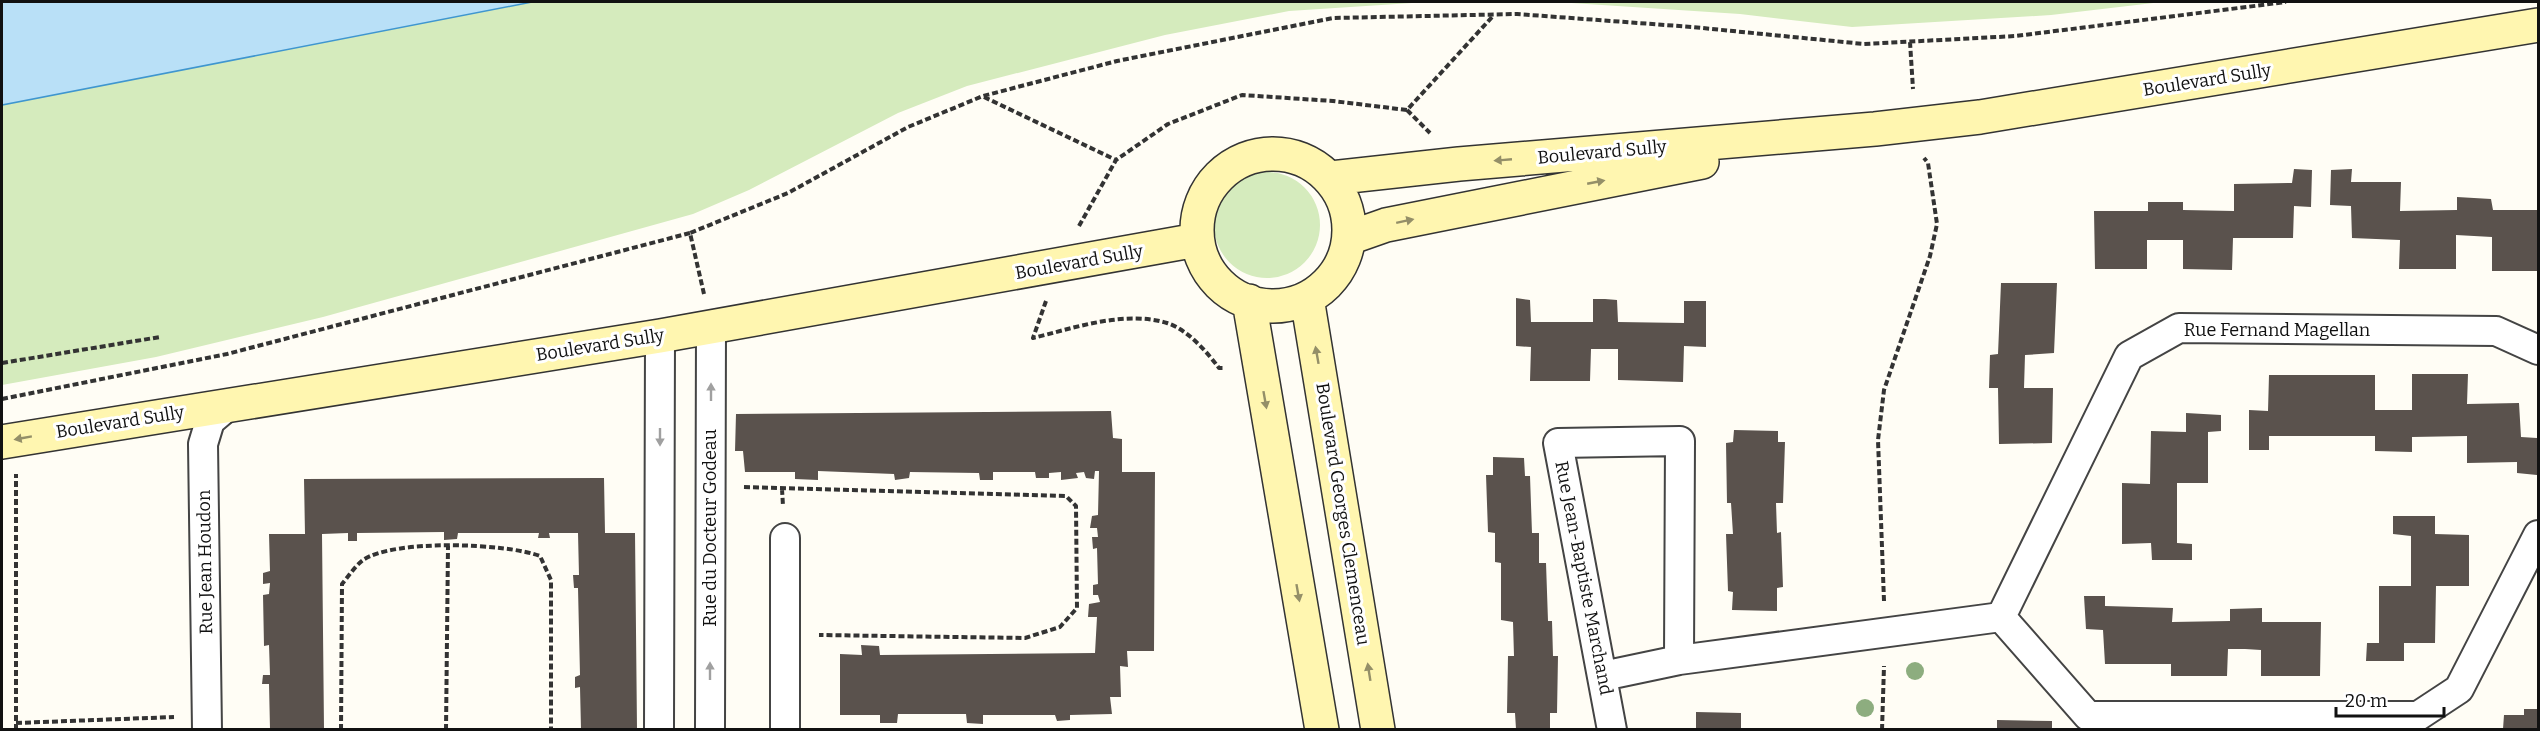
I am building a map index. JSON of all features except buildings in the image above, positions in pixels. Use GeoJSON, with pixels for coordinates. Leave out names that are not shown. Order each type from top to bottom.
{"type":"FeatureCollection","features":[{"type":"Feature","properties":{"kind":"main road","name":"Boulevard Sully"},"geometry":{"type":"LineString","coordinates":[[1330,178],[1459,164],[1875,129],[1980,117],[2538,25]]}},
{"type":"Feature","properties":{"kind":"main road","name":"Boulevard Sully"},"geometry":{"type":"LineString","coordinates":[[1349,238],[1386,225],[1478,205],[1875,129]]}},
{"type":"Feature","properties":{"kind":"main road"},"geometry":{"type":"LineString","coordinates":[[1264,154],[1289,154],[1311,163],[1330,178],[1344,198],[1350,222],[1349,238],[1341,266],[1326,285],[1307,298],[1285,305],[1261,305],[1249,301],[1219,283],[1205,263],[1197,240],[1198,216],[1206,193],[1221,174],[1241,160],[1264,154]]}},
{"type":"Feature","properties":{"kind":"main road","name":"Boulevard Sully"},"geometry":{"type":"LineString","coordinates":[[9,441],[660,336],[1197,240]]}},
{"type":"Feature","properties":{"kind":"main road","name":"Boulevard Georges Clemenceau"},"geometry":{"type":"LineString","coordinates":[[1307,298],[1378,729]]}},
{"type":"Feature","properties":{"kind":"main road"},"geometry":{"type":"LineString","coordinates":[[1249,301],[1322,729]]}},
{"type":"Feature","properties":{"kind":"street","name":"Rue du Docteur Godeau"},"geometry":{"type":"LineString","coordinates":[[710,729],[711,327]]}},
{"type":"Feature","properties":{"kind":"street","name":"Rue Fernand Magellan"},"geometry":{"type":"LineString","coordinates":[[2001,617],[2129,356],[2179,328],[2496,331],[2538,350]]}},
{"type":"Feature","properties":{"kind":"street"},"geometry":{"type":"LineString","coordinates":[[660,336],[660,729]]}},
{"type":"Feature","properties":{"kind":"street","name":"Rue Jean Houdon"},"geometry":{"type":"LineString","coordinates":[[207,723],[203,444],[210,421],[229,405]]}},
{"type":"Feature","properties":{"kind":"street","name":"Rue Jean-Baptiste Marchand"},"geometry":{"type":"LineString","coordinates":[[1612,729],[1558,443],[1680,441],[1679,660]]}},
{"type":"Feature","properties":{"kind":"street"},"geometry":{"type":"LineString","coordinates":[[1603,676],[1679,660],[2001,617],[2088,723],[2418,716],[2459,689],[2538,535]]}},
{"type":"Feature","properties":{"kind":"street"},"geometry":{"type":"LineString","coordinates":[[785,538],[785,729]]}},
{"type":"Feature","properties":{"kind":"path"},"geometry":{"type":"LineString","coordinates":[[2,399],[227,354],[690,233],[788,193],[908,127],[982,96],[1117,61],[1333,18],[1517,14],[1692,27],[1864,44],[2016,36],[2286,2]]}},
{"type":"Feature","properties":{"kind":"path"},"geometry":{"type":"LineString","coordinates":[[1227,368],[1219,368],[1208,353],[1169,323],[1151,320],[1098,323],[1033,338],[1058,266],[1116,160],[1168,124],[1242,95],[1333,101],[1407,110],[1493,15]]}},
{"type":"Feature","properties":{"kind":"path"},"geometry":{"type":"LineString","coordinates":[[1910,42],[1914,99]]}},
{"type":"Feature","properties":{"kind":"path"},"geometry":{"type":"LineString","coordinates":[[982,96],[1116,160]]}},
{"type":"Feature","properties":{"kind":"path"},"geometry":{"type":"LineString","coordinates":[[1884,606],[1878,440],[1884,390],[1930,256],[1937,224],[1928,163],[1920,151]]}},
{"type":"Feature","properties":{"kind":"path"},"geometry":{"type":"LineString","coordinates":[[690,233],[711,327]]}},
{"type":"Feature","properties":{"kind":"path"},"geometry":{"type":"LineString","coordinates":[[2,363],[160,337]]}},
{"type":"Feature","properties":{"kind":"path"},"geometry":{"type":"LineString","coordinates":[[16,396],[9,441],[16,729]]}},
{"type":"Feature","properties":{"kind":"path"},"geometry":{"type":"LineString","coordinates":[[710,486],[1066,496],[1076,506],[1077,608],[1060,627],[1025,638],[785,634]]}},
{"type":"Feature","properties":{"kind":"path"},"geometry":{"type":"LineString","coordinates":[[446,729],[448,546]]}},
{"type":"Feature","properties":{"kind":"path"},"geometry":{"type":"LineString","coordinates":[[341,729],[342,584],[362,561],[384,551],[448,546],[520,549],[540,556],[551,580],[551,729]]}},
{"type":"Feature","properties":{"kind":"path"},"geometry":{"type":"LineString","coordinates":[[1882,729],[1884,668]]}},
{"type":"Feature","properties":{"kind":"path"},"geometry":{"type":"LineString","coordinates":[[16,723],[207,723]]}},
{"type":"Feature","properties":{"kind":"green space"},"geometry":{"type":"Polygon","coordinates":[[[532,2],[1543,2],[1412,3],[1289,11],[1165,35],[967,86],[898,113],[749,190],[693,214],[323,317],[156,357],[2,385],[2,105],[532,2]]]}},
{"type":"Feature","properties":{"kind":"green space"},"geometry":{"type":"Polygon","coordinates":[[[1556,2],[2162,2],[2051,15],[1852,27],[1740,14],[1556,2]]]}},
{"type":"Feature","properties":{"kind":"green space"},"geometry":{"type":"Polygon","coordinates":[[[1267,172],[1287,176],[1305,187],[1316,205],[1320,225],[1316,245],[1305,263],[1287,274],[1267,278],[1247,274],[1229,263],[1218,245],[1214,225],[1218,205],[1229,187],[1247,176],[1267,172]]]}},
{"type":"Feature","properties":{"kind":"water"},"geometry":{"type":"Polygon","coordinates":[[[2,2],[532,2],[2,105],[2,2]]]}}]}
